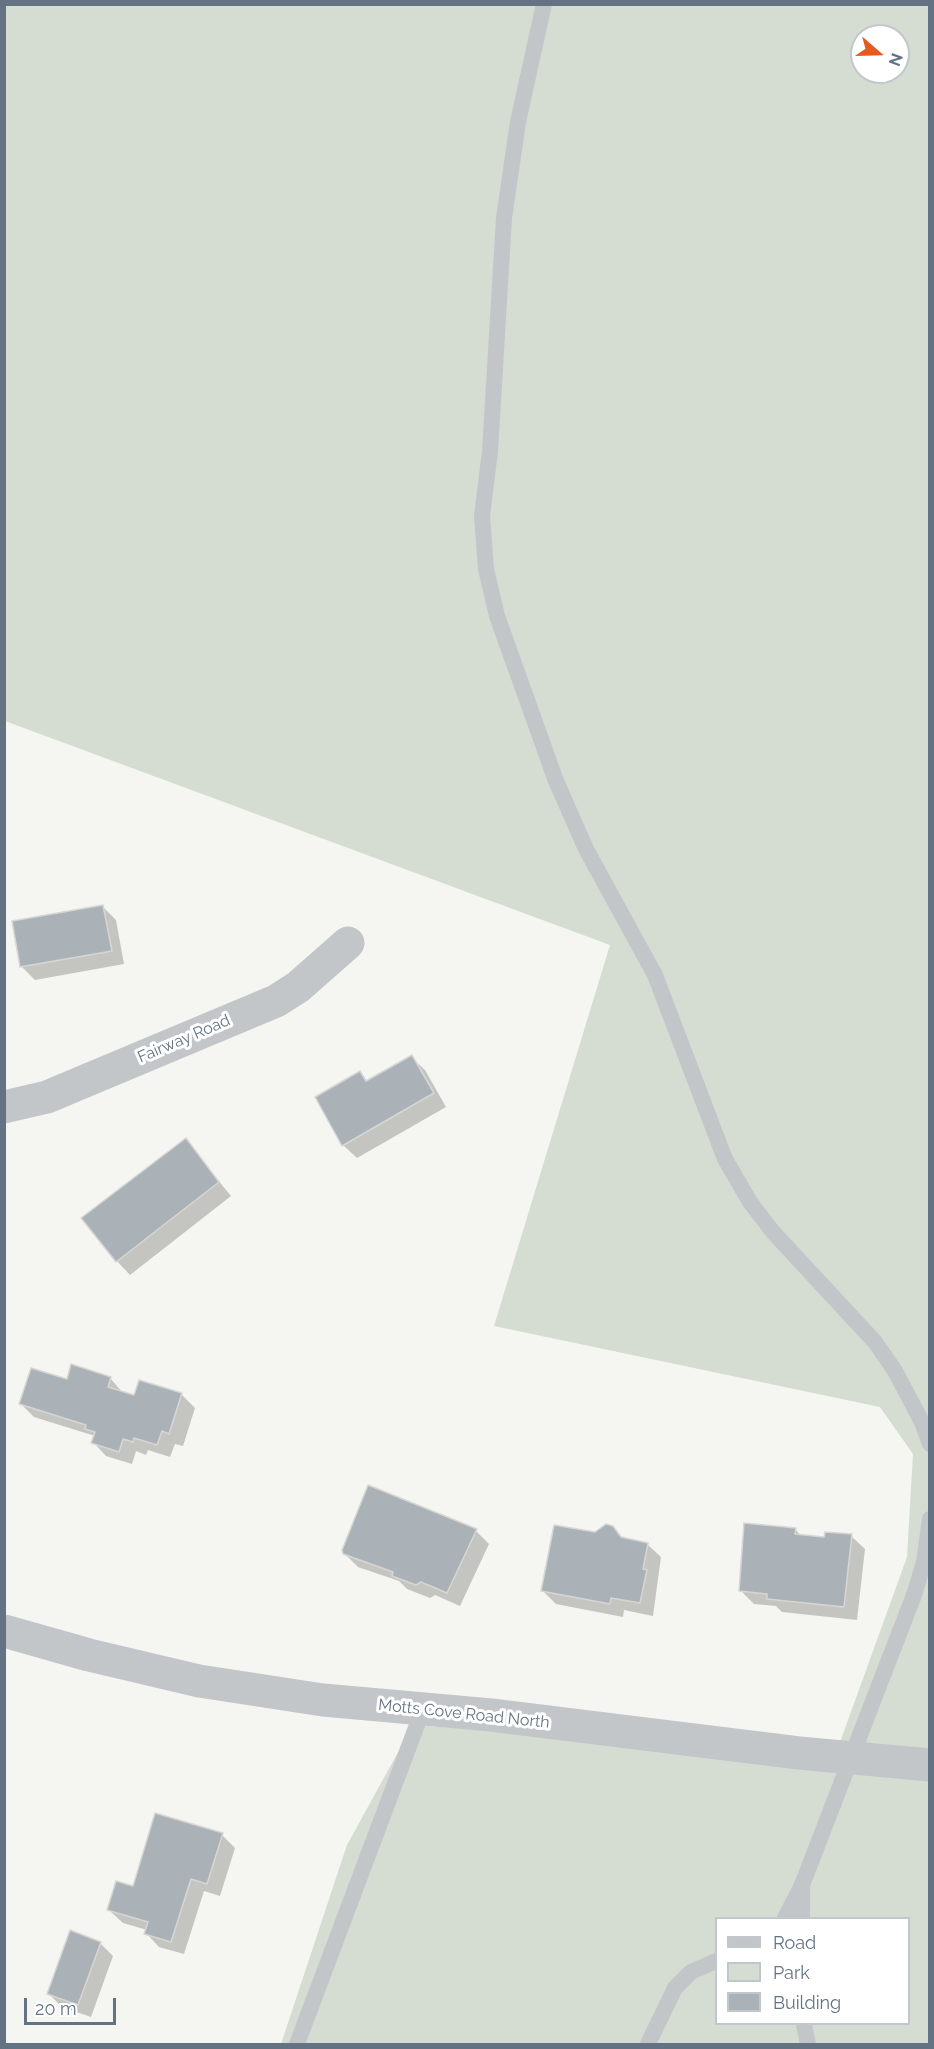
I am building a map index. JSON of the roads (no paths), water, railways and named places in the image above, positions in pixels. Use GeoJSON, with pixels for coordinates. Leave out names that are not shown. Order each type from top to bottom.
{"type":"FeatureCollection","features":[{"type":"Feature","properties":{"kind":"street","name":"Fairway Road"},"geometry":{"type":"LineString","coordinates":[[4,1107],[47,1097],[276,1000],[298,987],[348,943]]}},
{"type":"Feature","properties":{"kind":"street","name":"Motts Cove Road North"},"geometry":{"type":"LineString","coordinates":[[4,1631],[89,1655],[199,1681],[323,1700],[930,1765]]}},
{"type":"Feature","properties":{"kind":"lane"},"geometry":{"type":"LineString","coordinates":[[544,4],[518,122],[504,218],[490,451],[482,516],[486,569],[497,616],[556,781],[586,849],[655,975],[692,1080],[725,1159],[750,1202],[773,1232],[875,1342],[895,1371],[922,1422],[930,1444]]}},
{"type":"Feature","properties":{"kind":"lane"},"geometry":{"type":"LineString","coordinates":[[786,1917],[802,1885],[914,1595],[928,1547],[930,1519]]}},
{"type":"Feature","properties":{"kind":"lane"},"geometry":{"type":"LineString","coordinates":[[297,2044],[423,1709]]}},
{"type":"Feature","properties":{"kind":"lane"},"geometry":{"type":"LineString","coordinates":[[802,1885],[802,1917]]}},
{"type":"Feature","properties":{"kind":"lane"},"geometry":{"type":"LineString","coordinates":[[648,2044],[675,1988],[691,1972],[715,1961]]}},
{"type":"Feature","properties":{"kind":"lane"},"geometry":{"type":"LineString","coordinates":[[804,2025],[808,2044]]}}]}
